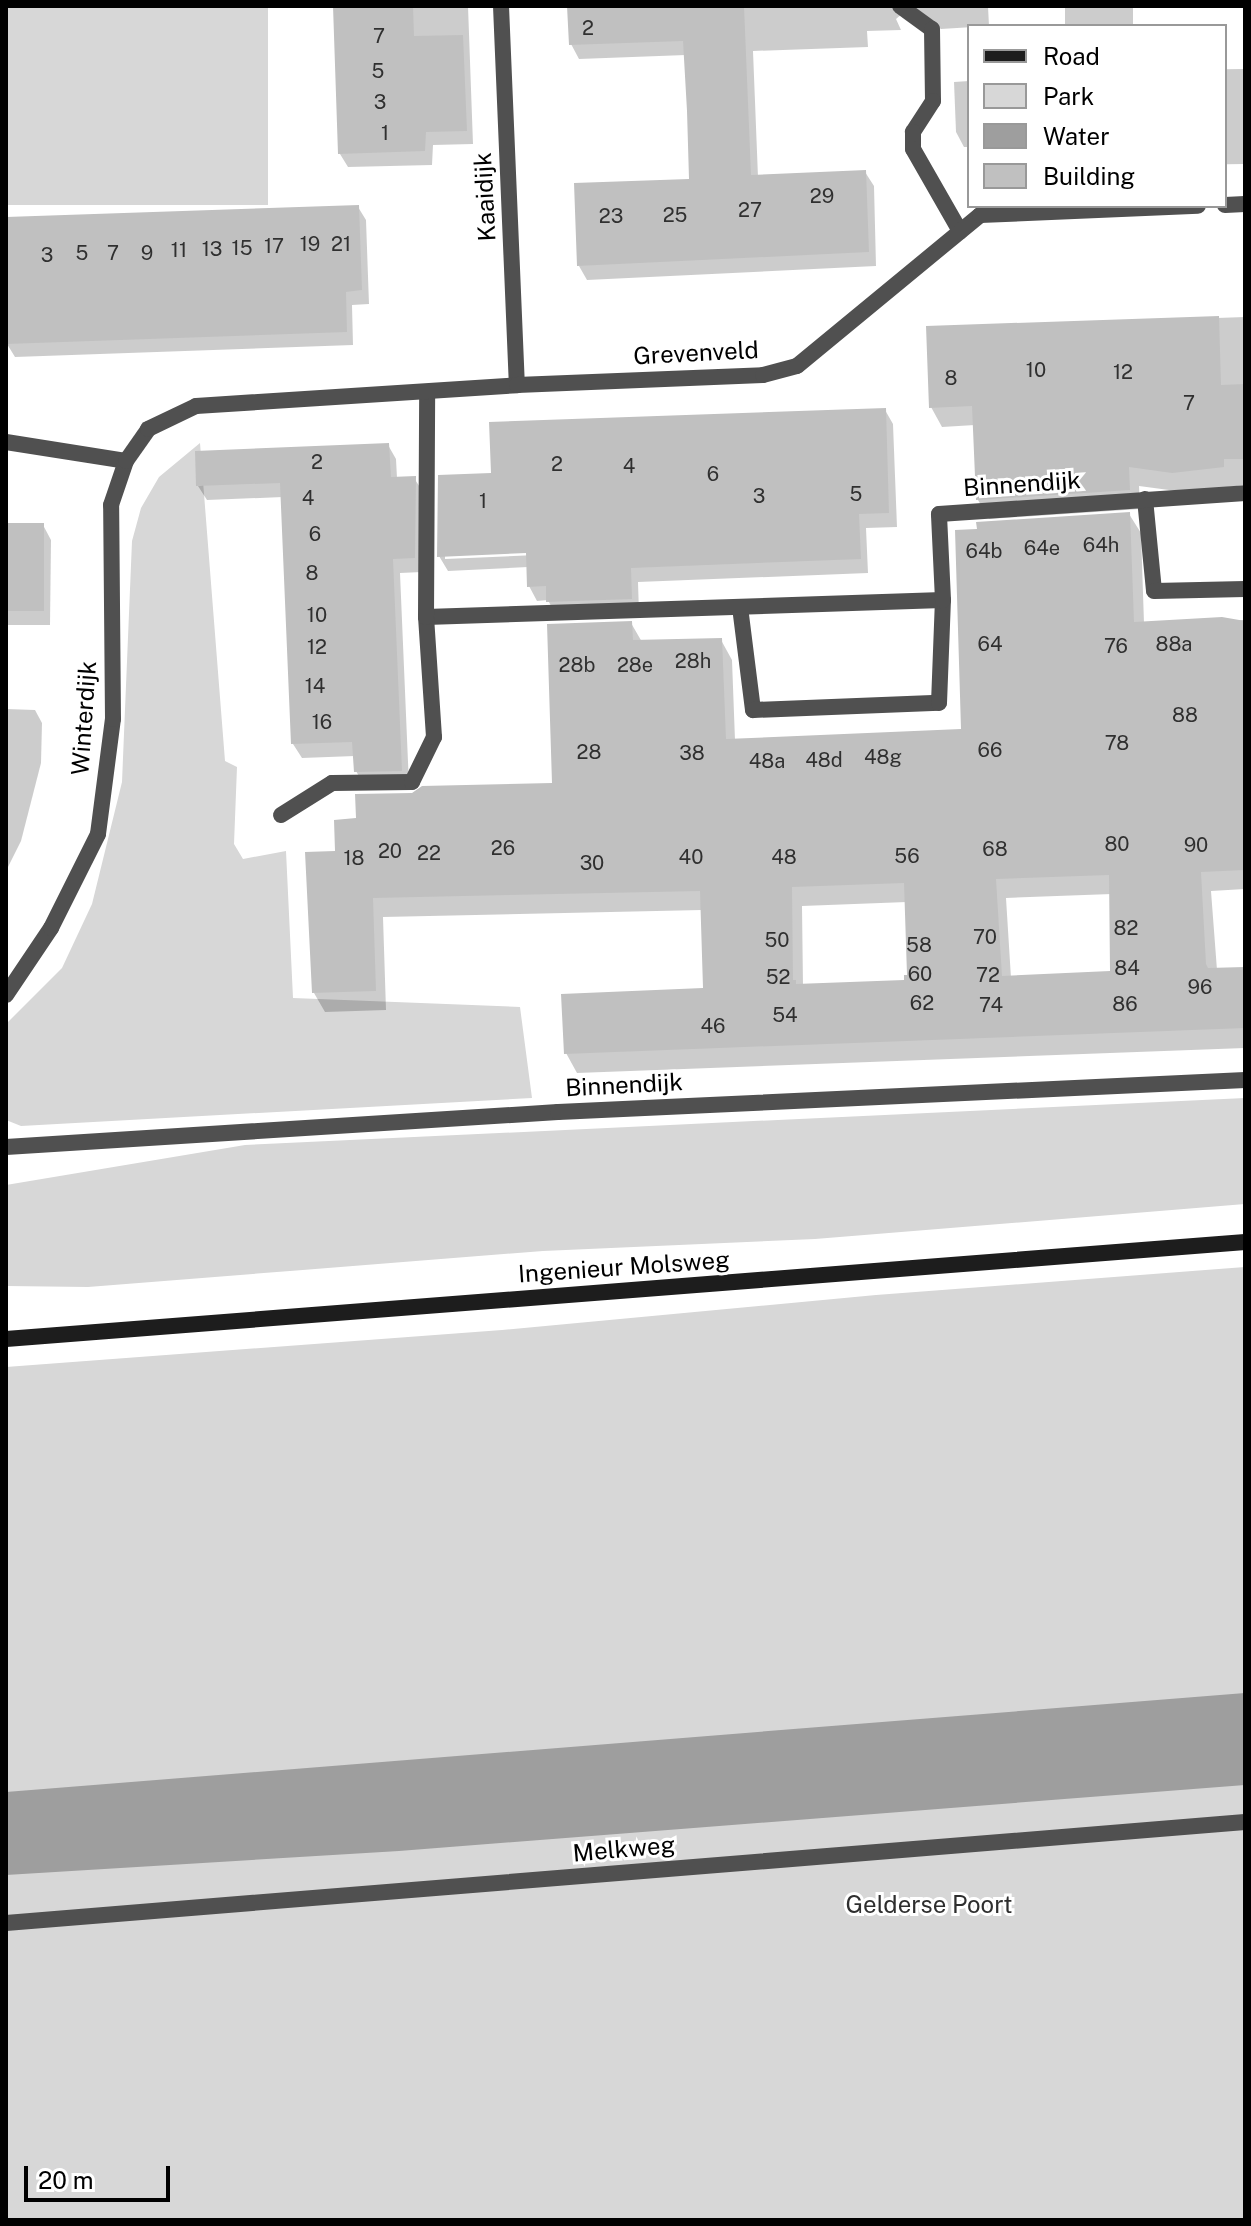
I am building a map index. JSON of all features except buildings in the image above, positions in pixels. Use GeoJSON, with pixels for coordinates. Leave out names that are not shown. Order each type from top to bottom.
{"type":"FeatureCollection","features":[{"type":"Feature","properties":{"kind":"main road","name":"Ingenieur Molsweg"},"geometry":{"type":"LineString","coordinates":[[6,1339],[1245,1242]]}},
{"type":"Feature","properties":{"kind":"street","name":"Kaaidijk"},"geometry":{"type":"LineString","coordinates":[[501,6],[517,385]]}},
{"type":"Feature","properties":{"kind":"street"},"geometry":{"type":"LineString","coordinates":[[900,6],[932,29],[933,101],[913,132],[913,149],[960,231]]}},
{"type":"Feature","properties":{"kind":"street","name":"Grevenveld"},"geometry":{"type":"LineString","coordinates":[[148,429],[196,406],[517,385],[763,375],[797,366],[980,215],[1150,208]]}},
{"type":"Feature","properties":{"kind":"street"},"geometry":{"type":"LineString","coordinates":[[281,815],[332,783],[412,782],[434,737],[426,617],[427,393]]}},
{"type":"Feature","properties":{"kind":"street","name":"Winterdijk"},"geometry":{"type":"LineString","coordinates":[[6,995],[51,928],[98,834],[113,719],[111,505],[126,461],[148,429]]}},
{"type":"Feature","properties":{"kind":"street"},"geometry":{"type":"LineString","coordinates":[[6,442],[126,461]]}},
{"type":"Feature","properties":{"kind":"street","name":"Binnendijk"},"geometry":{"type":"LineString","coordinates":[[740,607],[753,710],[939,703],[943,600],[939,514],[1245,493]]}},
{"type":"Feature","properties":{"kind":"street"},"geometry":{"type":"LineString","coordinates":[[1145,499],[1154,591],[1245,589]]}},
{"type":"Feature","properties":{"kind":"street"},"geometry":{"type":"LineString","coordinates":[[426,617],[943,600]]}},
{"type":"Feature","properties":{"kind":"street","name":"Binnendijk"},"geometry":{"type":"LineString","coordinates":[[6,1147],[558,1112],[1245,1080]]}},
{"type":"Feature","properties":{"kind":"street","name":"Melkweg"},"geometry":{"type":"LineString","coordinates":[[6,1923],[1245,1822]]}},
{"type":"Feature","properties":{"kind":"green space"},"geometry":{"type":"Polygon","coordinates":[[[6,6],[268,6],[268,205],[6,205],[6,6]]]}},
{"type":"Feature","properties":{"kind":"green space"},"geometry":{"type":"Polygon","coordinates":[[[200,443],[225,761],[237,767],[234,844],[243,859],[286,851],[293,998],[520,1007],[532,1098],[21,1126],[6,1120],[6,1024],[62,968],[92,904],[122,782],[132,541],[141,508],[159,477],[200,443]]]}},
{"type":"Feature","properties":{"kind":"green space"},"geometry":{"type":"Polygon","coordinates":[[[1245,1098],[1245,1204],[815,1239],[543,1251],[88,1287],[6,1286],[6,1185],[245,1145],[1245,1098]]]}},
{"type":"Feature","properties":{"kind":"green space","name":"Gelderse Poort"},"geometry":{"type":"Polygon","coordinates":[[[1245,1267],[1245,2220],[6,2220],[6,1367],[502,1330],[876,1295],[1245,1267]]]}},
{"type":"Feature","properties":{"kind":"water"},"geometry":{"type":"Polygon","coordinates":[[[1245,1693],[1245,1785],[399,1851],[6,1875],[6,1792],[1245,1693]]]}}]}
